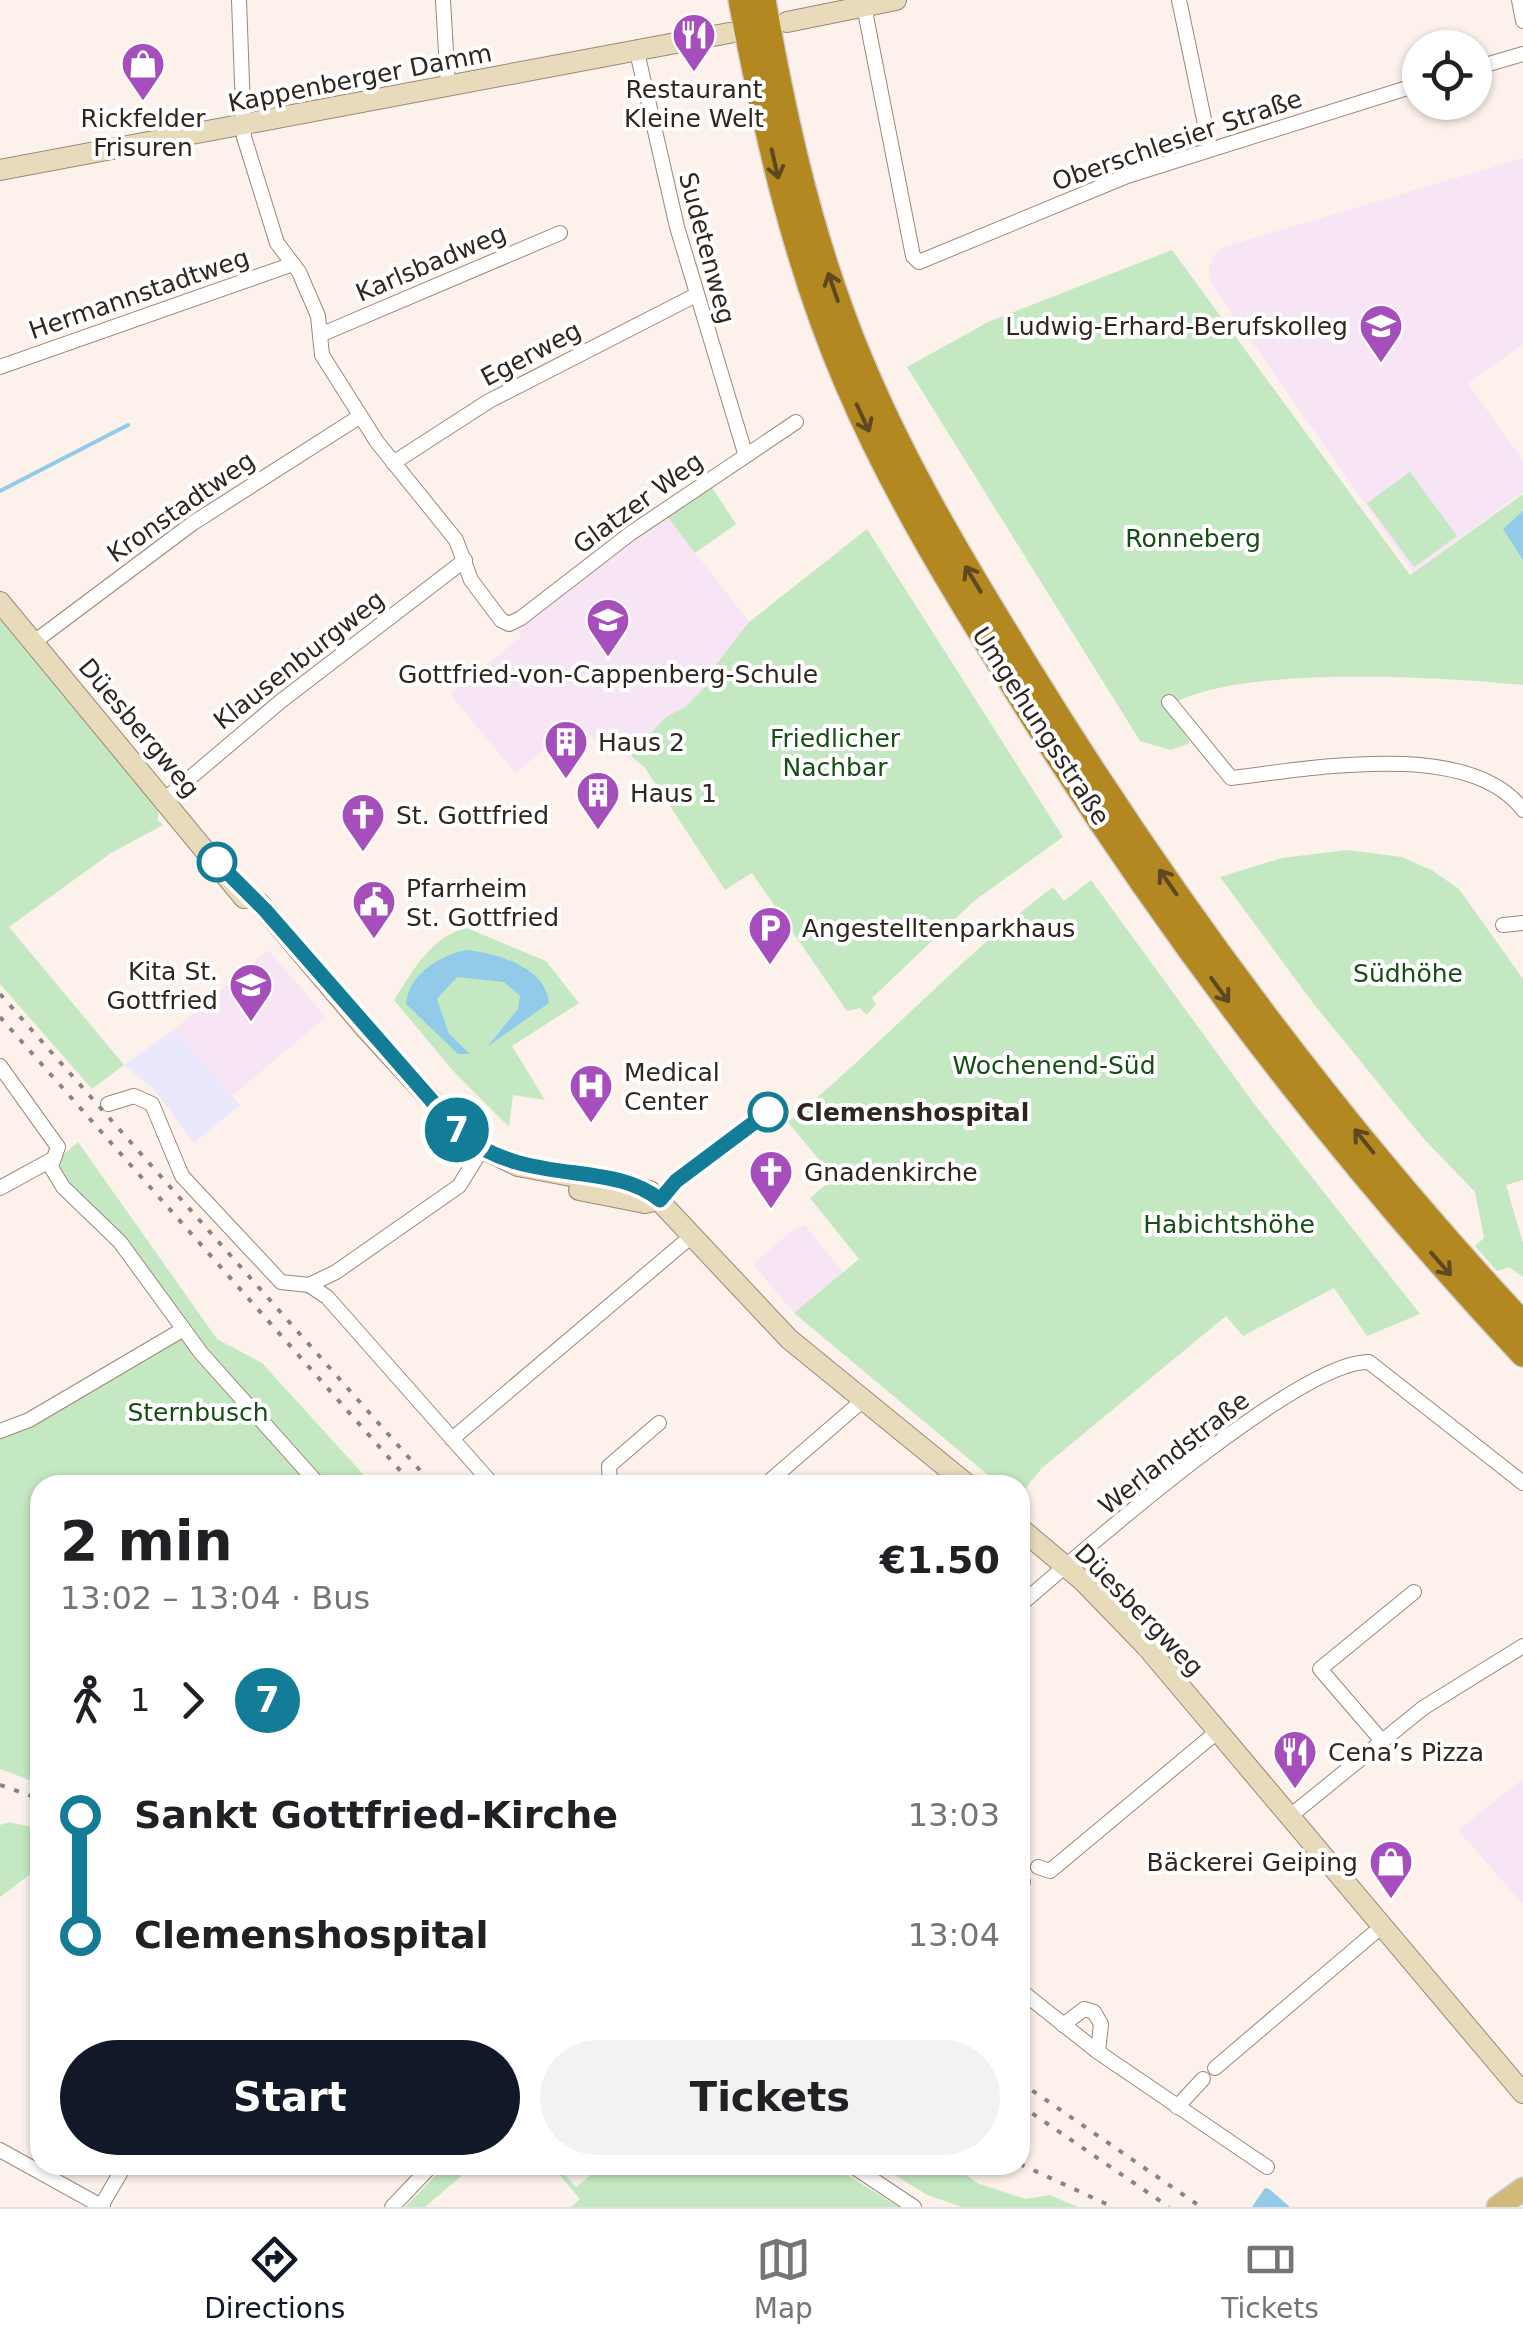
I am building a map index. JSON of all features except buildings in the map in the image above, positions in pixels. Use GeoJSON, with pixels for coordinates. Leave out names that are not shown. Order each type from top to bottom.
{"type":"FeatureCollection","features":[{"type":"Feature","properties":{"kind":"highway","name":"Umgehungsstraße"},"geometry":{"type":"LineString","coordinates":[[742,0],[774,159],[814,297],[868,430],[942,568],[1064,766],[1227,1000],[1368,1178],[1523,1354]]}},
{"type":"Feature","properties":{"kind":"highway","name":"Umgehungsstraße"},"geometry":{"type":"LineString","coordinates":[[763,0],[795,160],[831,284],[883,412],[958,554],[1091,768],[1224,961],[1384,1166],[1523,1324]]}},
{"type":"Feature","properties":{"kind":"main road"},"geometry":{"type":"LineString","coordinates":[[1498,2207],[1523,2190]]}},
{"type":"Feature","properties":{"kind":"street"},"geometry":{"type":"LineString","coordinates":[[239,0],[242,125],[277,243],[318,316],[324,359],[359,417],[456,540],[464,560]]}},
{"type":"Feature","properties":{"kind":"street"},"geometry":{"type":"LineString","coordinates":[[443,0],[448,87]]}},
{"type":"Feature","properties":{"kind":"street"},"geometry":{"type":"LineString","coordinates":[[787,22],[896,0]]}},
{"type":"Feature","properties":{"kind":"street"},"geometry":{"type":"LineString","coordinates":[[1179,0],[1210,148]]}},
{"type":"Feature","properties":{"kind":"street"},"geometry":{"type":"LineString","coordinates":[[1519,0],[1523,21]]}},
{"type":"Feature","properties":{"kind":"street","name":"Oberschlesier Straße"},"geometry":{"type":"LineString","coordinates":[[864,6],[913,256],[919,262],[1093,189],[1210,148],[1402,89]]}},
{"type":"Feature","properties":{"kind":"street","name":"Kappenberger Damm"},"geometry":{"type":"LineString","coordinates":[[0,170],[730,33]]}},
{"type":"Feature","properties":{"kind":"street","name":"Sudetenweg"},"geometry":{"type":"LineString","coordinates":[[637,52],[696,295],[745,453]]}},
{"type":"Feature","properties":{"kind":"street"},"geometry":{"type":"LineString","coordinates":[[1492,63],[1523,54]]}},
{"type":"Feature","properties":{"kind":"street","name":"Karlsbadweg"},"geometry":{"type":"LineString","coordinates":[[320,334],[560,233]]}},
{"type":"Feature","properties":{"kind":"street","name":"Hermannstadtweg"},"geometry":{"type":"LineString","coordinates":[[0,367],[292,264]]}},
{"type":"Feature","properties":{"kind":"street","name":"Egerweg"},"geometry":{"type":"LineString","coordinates":[[393,463],[488,400],[696,295]]}},
{"type":"Feature","properties":{"kind":"street","name":"Kronstadtweg"},"geometry":{"type":"LineString","coordinates":[[34,642],[193,523],[359,417]]}},
{"type":"Feature","properties":{"kind":"street","name":"Glatzer Weg"},"geometry":{"type":"LineString","coordinates":[[464,560],[471,580],[509,624],[745,453],[796,422]]}},
{"type":"Feature","properties":{"kind":"street","name":"Klausenburgweg"},"geometry":{"type":"LineString","coordinates":[[165,799],[281,701],[464,560]]}},
{"type":"Feature","properties":{"kind":"street","name":"Düesbergweg"},"geometry":{"type":"LineString","coordinates":[[0,602],[238,887],[257,917],[398,1082],[479,1155],[515,1179],[645,1203],[660,1200],[767,1318],[955,1475]]}},
{"type":"Feature","properties":{"kind":"street"},"geometry":{"type":"LineString","coordinates":[[1169,702],[1231,778],[1322,768],[1411,765],[1452,770],[1518,790],[1523,810]]}},
{"type":"Feature","properties":{"kind":"street"},"geometry":{"type":"LineString","coordinates":[[1503,925],[1523,922]]}},
{"type":"Feature","properties":{"kind":"street"},"geometry":{"type":"LineString","coordinates":[[0,1066],[58,1147],[51,1160],[0,1188]]}},
{"type":"Feature","properties":{"kind":"street"},"geometry":{"type":"LineString","coordinates":[[108,1104],[134,1096],[152,1104],[182,1176],[282,1282],[309,1285],[326,1297],[484,1475]]}},
{"type":"Feature","properties":{"kind":"street"},"geometry":{"type":"LineString","coordinates":[[309,1285],[336,1272],[459,1186],[479,1155]]}},
{"type":"Feature","properties":{"kind":"street"},"geometry":{"type":"LineString","coordinates":[[51,1160],[63,1187],[120,1242],[182,1330],[310,1475]]}},
{"type":"Feature","properties":{"kind":"street"},"geometry":{"type":"LineString","coordinates":[[452,1439],[694,1234]]}},
{"type":"Feature","properties":{"kind":"street"},"geometry":{"type":"LineString","coordinates":[[0,1431],[29,1420],[182,1330]]}},
{"type":"Feature","properties":{"kind":"street","name":"Werlandstraße"},"geometry":{"type":"LineString","coordinates":[[1030,1597],[1266,1408],[1313,1378],[1353,1362],[1369,1362],[1523,1483]]}},
{"type":"Feature","properties":{"kind":"street"},"geometry":{"type":"LineString","coordinates":[[777,1475],[862,1401]]}},
{"type":"Feature","properties":{"kind":"street"},"geometry":{"type":"LineString","coordinates":[[609,1475],[609,1466],[659,1422]]}},
{"type":"Feature","properties":{"kind":"street","name":"Düesbergweg"},"geometry":{"type":"LineString","coordinates":[[1030,1536],[1146,1646],[1523,2093]]}},
{"type":"Feature","properties":{"kind":"street"},"geometry":{"type":"LineString","coordinates":[[1382,1740],[1320,1669],[1414,1592]]}},
{"type":"Feature","properties":{"kind":"street"},"geometry":{"type":"LineString","coordinates":[[1290,1817],[1423,1708],[1523,1646]]}},
{"type":"Feature","properties":{"kind":"street"},"geometry":{"type":"LineString","coordinates":[[1038,1868],[1050,1871],[1218,1731]]}},
{"type":"Feature","properties":{"kind":"street"},"geometry":{"type":"LineString","coordinates":[[1177,2107],[1209,2074],[1382,1927]]}},
{"type":"Feature","properties":{"kind":"street"},"geometry":{"type":"LineString","coordinates":[[1030,1998],[1098,2052],[1267,2167]]}},
{"type":"Feature","properties":{"kind":"street"},"geometry":{"type":"LineString","coordinates":[[1064,2025],[1084,2009],[1094,2012],[1102,2024],[1098,2052]]}},
{"type":"Feature","properties":{"kind":"street"},"geometry":{"type":"LineString","coordinates":[[0,2150],[30,2166]]}},
{"type":"Feature","properties":{"kind":"street"},"geometry":{"type":"LineString","coordinates":[[46,2175],[102,2206],[119,2175]]}},
{"type":"Feature","properties":{"kind":"street"},"geometry":{"type":"LineString","coordinates":[[392,2207],[422,2175]]}},
{"type":"Feature","properties":{"kind":"street"},"geometry":{"type":"LineString","coordinates":[[866,2175],[914,2207]]}},
{"type":"Feature","properties":{"kind":"shaded area","name":"Ludwig-Erhard-Berufskolleg"},"geometry":{"type":"Polygon","coordinates":[[[1523,158],[1523,344],[1468,384],[1523,460],[1523,492],[1413,572],[1210,282],[1209,268],[1213,256],[1224,247],[1523,158]]]}},
{"type":"Feature","properties":{"kind":"shaded area","name":"Gottfried-von-Cappenberg-Schule"},"geometry":{"type":"Polygon","coordinates":[[[667,516],[749,622],[704,680],[704,688],[685,707],[666,717],[630,755],[634,762],[574,726],[515,773],[450,694],[522,636],[518,630],[667,516]]]}},
{"type":"Feature","properties":{"kind":"shaded area","name":"Kita St. Gottfried"},"geometry":{"type":"Polygon","coordinates":[[[268,950],[326,1017],[232,1096],[175,1029],[268,950]]]}},
{"type":"Feature","properties":{"kind":"shaded area"},"geometry":{"type":"Polygon","coordinates":[[[175,1029],[240,1105],[194,1143],[154,1089],[124,1065],[175,1029]]]}},
{"type":"Feature","properties":{"kind":"shaded area"},"geometry":{"type":"Polygon","coordinates":[[[805,1226],[843,1272],[794,1313],[753,1264],[794,1229],[805,1226]]]}},
{"type":"Feature","properties":{"kind":"shaded area"},"geometry":{"type":"Polygon","coordinates":[[[1523,1779],[1523,1904],[1458,1830],[1523,1779]]]}},
{"type":"Feature","properties":{"kind":"green space","name":"Ronneberg"},"geometry":{"type":"Polygon","coordinates":[[[1172,250],[1410,575],[1523,494],[1523,685],[1393,677],[1239,684],[1198,693],[1168,707],[1190,743],[1171,750],[1140,741],[907,367],[988,322],[1172,250]]]}},
{"type":"Feature","properties":{"kind":"green space"},"geometry":{"type":"Polygon","coordinates":[[[1410,472],[1457,536],[1414,567],[1367,503],[1410,472]]]}},
{"type":"Feature","properties":{"kind":"green space"},"geometry":{"type":"Polygon","coordinates":[[[711,486],[736,524],[695,553],[667,516],[711,486]]]}},
{"type":"Feature","properties":{"kind":"green space","name":"Friedlicher Nachbar"},"geometry":{"type":"Polygon","coordinates":[[[867,529],[1063,837],[974,901],[872,998],[876,1005],[866,1015],[860,1008],[847,1011],[752,873],[725,890],[645,768],[630,755],[666,717],[685,707],[704,688],[704,680],[749,622],[867,529]]]}},
{"type":"Feature","properties":{"kind":"green space"},"geometry":{"type":"Polygon","coordinates":[[[0,618],[158,807],[158,820],[163,825],[111,853],[9,927],[124,1065],[92,1089],[0,984],[0,618]]]}},
{"type":"Feature","properties":{"kind":"green space","name":"Südhöhe"},"geometry":{"type":"Polygon","coordinates":[[[1347,850],[1402,857],[1459,889],[1523,979],[1523,1180],[1506,1185],[1523,1243],[1523,1277],[1509,1267],[1497,1271],[1475,1246],[1484,1238],[1475,1192],[1423,1138],[1313,1003],[1220,877],[1282,858],[1347,850]]]}},
{"type":"Feature","properties":{"kind":"green space"},"geometry":{"type":"Polygon","coordinates":[[[1091,880],[1255,1105],[1420,1314],[1367,1336],[1334,1288],[1243,1336],[1226,1316],[1042,1468],[1030,1483],[1030,1475],[988,1475],[794,1313],[859,1259],[810,1198],[834,1178],[788,1122],[1018,915],[1053,887],[1064,901],[1091,880]]]}},
{"type":"Feature","properties":{"kind":"green space"},"geometry":{"type":"Polygon","coordinates":[[[467,928],[546,961],[579,1003],[512,1046],[545,1100],[513,1095],[509,1127],[455,1073],[394,1000],[433,947],[467,928]]]}},
{"type":"Feature","properties":{"kind":"green space","name":"Sternbusch"},"geometry":{"type":"Polygon","coordinates":[[[78,1142],[217,1339],[262,1363],[364,1475],[30,1475],[30,1780],[0,1769],[0,1438],[183,1337],[197,1334],[122,1234],[66,1181],[60,1167],[64,1154],[78,1142]]]}},
{"type":"Feature","properties":{"kind":"green space"},"geometry":{"type":"Polygon","coordinates":[[[9,1822],[30,1827],[30,1874],[0,1897],[0,1825],[9,1822]]]}},
{"type":"Feature","properties":{"kind":"green space"},"geometry":{"type":"Polygon","coordinates":[[[436,2175],[462,2175],[425,2207],[405,2207],[436,2175]]]}},
{"type":"Feature","properties":{"kind":"green space"},"geometry":{"type":"Polygon","coordinates":[[[560,2175],[565,2175],[576,2187],[591,2175],[847,2175],[899,2207],[571,2207],[580,2199],[560,2175]]]}},
{"type":"Feature","properties":{"kind":"green space"},"geometry":{"type":"Polygon","coordinates":[[[895,2175],[966,2175],[977,2183],[1026,2199],[1050,2195],[1078,2207],[962,2207],[927,2195],[895,2175]]]}},
{"type":"Feature","properties":{"kind":"water"},"geometry":{"type":"Polygon","coordinates":[[[1523,511],[1523,560],[1503,529],[1523,511]]]}},
{"type":"Feature","properties":{"kind":"water"},"geometry":{"type":"Polygon","coordinates":[[[466,950],[491,954],[529,971],[546,991],[549,1003],[487,1047],[518,1009],[520,996],[504,982],[457,977],[437,999],[449,1034],[470,1054],[458,1054],[406,1004],[419,975],[446,957],[466,950]]]}},
{"type":"Feature","properties":{"kind":"water"},"geometry":{"type":"Polygon","coordinates":[[[1265,2188],[1269,2189],[1290,2207],[1252,2207],[1265,2188]]]}},
{"type":"Feature","properties":{"kind":"waterway"},"geometry":{"type":"LineString","coordinates":[[0,491],[128,425]]}},
{"type":"Feature","properties":{"kind":"railway"},"geometry":{"type":"LineString","coordinates":[[0,994],[424,1475]]}},
{"type":"Feature","properties":{"kind":"railway"},"geometry":{"type":"LineString","coordinates":[[0,1017],[404,1475]]}},
{"type":"Feature","properties":{"kind":"railway"},"geometry":{"type":"LineString","coordinates":[[0,1785],[30,1796]]}},
{"type":"Feature","properties":{"kind":"railway"},"geometry":{"type":"LineString","coordinates":[[1030,2089],[1201,2207]]}},
{"type":"Feature","properties":{"kind":"railway"},"geometry":{"type":"LineString","coordinates":[[1030,2112],[1169,2207]]}},
{"type":"Feature","properties":{"kind":"railway"},"geometry":{"type":"LineString","coordinates":[[1030,2169],[1113,2207]]}},
{"type":"Feature","properties":{"kind":"bus line","name":"7"},"geometry":{"type":"LineString","coordinates":[[217,862],[238,887],[260,904],[460,1133],[500,1159],[543,1171],[621,1182],[650,1191],[660,1200],[676,1181],[768,1112]]}},
{"type":"Feature","properties":{"kind":"place","name":"Restaurant Kleine Welt"},"geometry":{"type":"Point","coordinates":[694,73]}},
{"type":"Feature","properties":{"kind":"place","name":"Rickfelder Frisuren"},"geometry":{"type":"Point","coordinates":[143,102]}},
{"type":"Feature","properties":{"kind":"place","name":"Ludwig-Erhard-Berufskolleg"},"geometry":{"type":"Point","coordinates":[1381,364]}},
{"type":"Feature","properties":{"kind":"place","name":"Gottfried-von-Cappenberg-Schule"},"geometry":{"type":"Point","coordinates":[608,658]}},
{"type":"Feature","properties":{"kind":"place","name":"Haus 2"},"geometry":{"type":"Point","coordinates":[566,780]}},
{"type":"Feature","properties":{"kind":"place","name":"Haus 1"},"geometry":{"type":"Point","coordinates":[598,831]}},
{"type":"Feature","properties":{"kind":"place","name":"St. Gottfried"},"geometry":{"type":"Point","coordinates":[363,853]}},
{"type":"Feature","properties":{"kind":"place","name":"Pfarrheim St. Gottfried"},"geometry":{"type":"Point","coordinates":[374,940]}},
{"type":"Feature","properties":{"kind":"place","name":"Angestelltenparkhaus"},"geometry":{"type":"Point","coordinates":[770,966]}},
{"type":"Feature","properties":{"kind":"place","name":"Kita St. Gottfried"},"geometry":{"type":"Point","coordinates":[251,1023]}},
{"type":"Feature","properties":{"kind":"place","name":"Clemenshospital"},"geometry":{"type":"Point","coordinates":[768,1112]}},
{"type":"Feature","properties":{"kind":"place","name":"Medical Center"},"geometry":{"type":"Point","coordinates":[591,1124]}},
{"type":"Feature","properties":{"kind":"place","name":"Gnadenkirche"},"geometry":{"type":"Point","coordinates":[771,1210]}},
{"type":"Feature","properties":{"kind":"place","name":"Cena’s Pizza"},"geometry":{"type":"Point","coordinates":[1295,1790]}},
{"type":"Feature","properties":{"kind":"place","name":"Bäckerei Geiping"},"geometry":{"type":"Point","coordinates":[1391,1900]}},
{"type":"Feature","properties":{"kind":"park label","name":"Wochenend-Süd"},"geometry":{"type":"Point","coordinates":[1054,1065]}},
{"type":"Feature","properties":{"kind":"park label","name":"Habichtshöhe"},"geometry":{"type":"Point","coordinates":[1229,1224]}}]}
